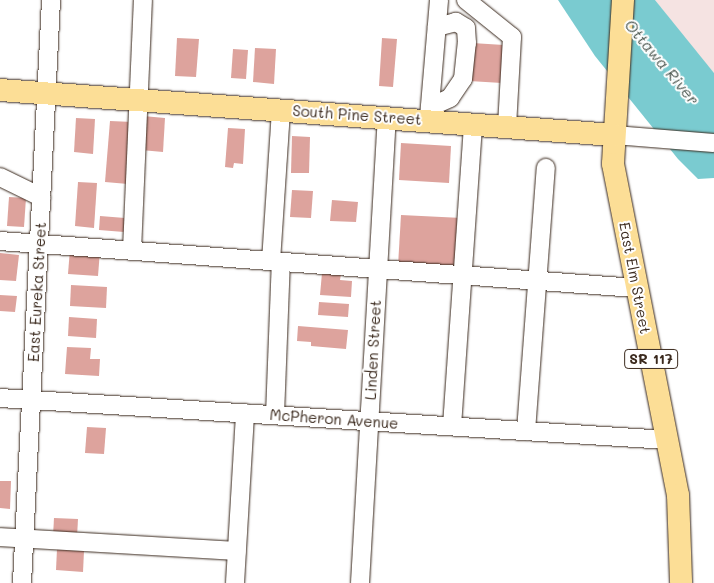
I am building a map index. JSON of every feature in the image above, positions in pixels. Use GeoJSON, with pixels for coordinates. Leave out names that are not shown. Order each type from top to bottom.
{"type":"FeatureCollection","features":[{"type":"Feature","properties":{"kind":"main road","name":"East Elm Street"},"geometry":{"type":"LineString","coordinates":[[623,0],[613,164],[636,288],[668,440],[681,527],[681,583]]}},
{"type":"Feature","properties":{"kind":"main road","name":"South Pine Street"},"geometry":{"type":"LineString","coordinates":[[0,90],[387,117],[430,114],[473,124],[614,135]]}},
{"type":"Feature","properties":{"kind":"street","name":"East Eureka Street"},"geometry":{"type":"LineString","coordinates":[[22,583],[51,0]]}},
{"type":"Feature","properties":{"kind":"street"},"geometry":{"type":"LineString","coordinates":[[132,250],[136,99],[142,0]]}},
{"type":"Feature","properties":{"kind":"street"},"geometry":{"type":"LineString","coordinates":[[430,114],[439,0]]}},
{"type":"Feature","properties":{"kind":"street"},"geometry":{"type":"LineString","coordinates":[[466,0],[512,38],[507,127]]}},
{"type":"Feature","properties":{"kind":"street"},"geometry":{"type":"LineString","coordinates":[[430,114],[450,98],[463,79],[468,43],[466,28],[456,22],[437,27]]}},
{"type":"Feature","properties":{"kind":"street"},"geometry":{"type":"LineString","coordinates":[[275,415],[276,261],[281,109]]}},
{"type":"Feature","properties":{"kind":"street","name":"Linden Street"},"geometry":{"type":"LineString","coordinates":[[360,583],[387,117]]}},
{"type":"Feature","properties":{"kind":"street"},"geometry":{"type":"LineString","coordinates":[[452,426],[473,124]]}},
{"type":"Feature","properties":{"kind":"street","name":"South Pine Street"},"geometry":{"type":"LineString","coordinates":[[614,135],[714,143]]}},
{"type":"Feature","properties":{"kind":"street"},"geometry":{"type":"LineString","coordinates":[[526,431],[546,168]]}},
{"type":"Feature","properties":{"kind":"street"},"geometry":{"type":"LineString","coordinates":[[0,178],[41,197]]}},
{"type":"Feature","properties":{"kind":"street"},"geometry":{"type":"LineString","coordinates":[[0,241],[636,288]]}},
{"type":"Feature","properties":{"kind":"street","name":"McPheron Avenue"},"geometry":{"type":"LineString","coordinates":[[0,398],[668,440]]}},
{"type":"Feature","properties":{"kind":"street"},"geometry":{"type":"LineString","coordinates":[[235,583],[245,413]]}},
{"type":"Feature","properties":{"kind":"street"},"geometry":{"type":"LineString","coordinates":[[0,537],[237,551]]}},
{"type":"Feature","properties":{"kind":"shaded area"},"geometry":{"type":"Polygon","coordinates":[[[655,0],[714,0],[714,73],[698,56],[655,0]]]}},
{"type":"Feature","properties":{"kind":"water","name":"Ottawa River"},"geometry":{"type":"Polygon","coordinates":[[[558,0],[655,0],[714,73],[714,178],[698,179],[678,159],[595,56],[558,0]]]}},
{"type":"Feature","properties":{"kind":"building"},"geometry":{"type":"Polygon","coordinates":[[[177,38],[199,39],[196,77],[175,76],[177,38]]]}},
{"type":"Feature","properties":{"kind":"building"},"geometry":{"type":"Polygon","coordinates":[[[382,38],[397,39],[393,87],[379,86],[382,38]]]}},
{"type":"Feature","properties":{"kind":"building"},"geometry":{"type":"Polygon","coordinates":[[[472,43],[504,45],[502,83],[469,81],[472,43]]]}},
{"type":"Feature","properties":{"kind":"building"},"geometry":{"type":"Polygon","coordinates":[[[255,48],[276,49],[274,84],[253,82],[255,48]]]}},
{"type":"Feature","properties":{"kind":"building"},"geometry":{"type":"Polygon","coordinates":[[[233,49],[248,50],[246,79],[231,78],[233,49]]]}},
{"type":"Feature","properties":{"kind":"building"},"geometry":{"type":"Polygon","coordinates":[[[143,116],[165,118],[163,152],[141,150],[143,116]]]}},
{"type":"Feature","properties":{"kind":"building"},"geometry":{"type":"Polygon","coordinates":[[[76,118],[95,119],[93,154],[74,152],[76,118]]]}},
{"type":"Feature","properties":{"kind":"building"},"geometry":{"type":"Polygon","coordinates":[[[110,121],[133,122],[128,184],[105,182],[110,121]]]}},
{"type":"Feature","properties":{"kind":"building"},"geometry":{"type":"Polygon","coordinates":[[[228,128],[245,129],[243,164],[234,163],[233,168],[225,167],[228,128]]]}},
{"type":"Feature","properties":{"kind":"building"},"geometry":{"type":"Polygon","coordinates":[[[292,136],[310,137],[309,173],[291,173],[292,136]]]}},
{"type":"Feature","properties":{"kind":"building"},"geometry":{"type":"Polygon","coordinates":[[[401,143],[451,146],[449,183],[399,180],[401,143]]]}},
{"type":"Feature","properties":{"kind":"building"},"geometry":{"type":"Polygon","coordinates":[[[78,182],[97,183],[94,228],[75,226],[78,182]]]}},
{"type":"Feature","properties":{"kind":"building"},"geometry":{"type":"Polygon","coordinates":[[[292,190],[313,191],[311,218],[290,217],[292,190]]]}},
{"type":"Feature","properties":{"kind":"building"},"geometry":{"type":"Polygon","coordinates":[[[9,197],[26,198],[24,227],[7,226],[9,197]]]}},
{"type":"Feature","properties":{"kind":"building"},"geometry":{"type":"Polygon","coordinates":[[[332,200],[358,202],[356,222],[330,221],[332,200]]]}},
{"type":"Feature","properties":{"kind":"building"},"geometry":{"type":"Polygon","coordinates":[[[401,215],[462,218],[459,270],[398,266],[401,215]]]}},
{"type":"Feature","properties":{"kind":"building"},"geometry":{"type":"Polygon","coordinates":[[[100,216],[125,218],[124,232],[99,230],[100,216]]]}},
{"type":"Feature","properties":{"kind":"building"},"geometry":{"type":"Polygon","coordinates":[[[70,249],[100,251],[98,276],[68,274],[70,249]]]}},
{"type":"Feature","properties":{"kind":"building"},"geometry":{"type":"Polygon","coordinates":[[[0,253],[19,255],[16,281],[0,280],[0,253]]]}},
{"type":"Feature","properties":{"kind":"building"},"geometry":{"type":"Polygon","coordinates":[[[322,273],[341,274],[340,280],[352,281],[351,297],[320,295],[322,273]]]}},
{"type":"Feature","properties":{"kind":"building"},"geometry":{"type":"Polygon","coordinates":[[[71,285],[107,287],[106,308],[70,306],[71,285]]]}},
{"type":"Feature","properties":{"kind":"building"},"geometry":{"type":"Polygon","coordinates":[[[0,295],[17,296],[15,312],[0,311],[0,295]]]}},
{"type":"Feature","properties":{"kind":"building"},"geometry":{"type":"Polygon","coordinates":[[[319,302],[349,304],[348,317],[318,315],[319,302]]]}},
{"type":"Feature","properties":{"kind":"building"},"geometry":{"type":"Polygon","coordinates":[[[69,317],[97,319],[96,338],[68,336],[69,317]]]}},
{"type":"Feature","properties":{"kind":"building"},"geometry":{"type":"Polygon","coordinates":[[[298,326],[348,330],[346,349],[311,346],[311,342],[297,341],[298,326]]]}},
{"type":"Feature","properties":{"kind":"building"},"geometry":{"type":"Polygon","coordinates":[[[67,347],[91,348],[90,359],[100,359],[99,376],[65,374],[67,347]]]}},
{"type":"Feature","properties":{"kind":"building"},"geometry":{"type":"Polygon","coordinates":[[[87,427],[106,428],[104,454],[85,453],[87,427]]]}},
{"type":"Feature","properties":{"kind":"building"},"geometry":{"type":"Polygon","coordinates":[[[0,481],[11,481],[10,509],[0,508],[0,481]]]}},
{"type":"Feature","properties":{"kind":"building"},"geometry":{"type":"Polygon","coordinates":[[[54,518],[78,519],[77,537],[53,536],[54,518]]]}},
{"type":"Feature","properties":{"kind":"building"},"geometry":{"type":"Polygon","coordinates":[[[57,549],[84,551],[83,572],[56,570],[57,549]]]}}]}
